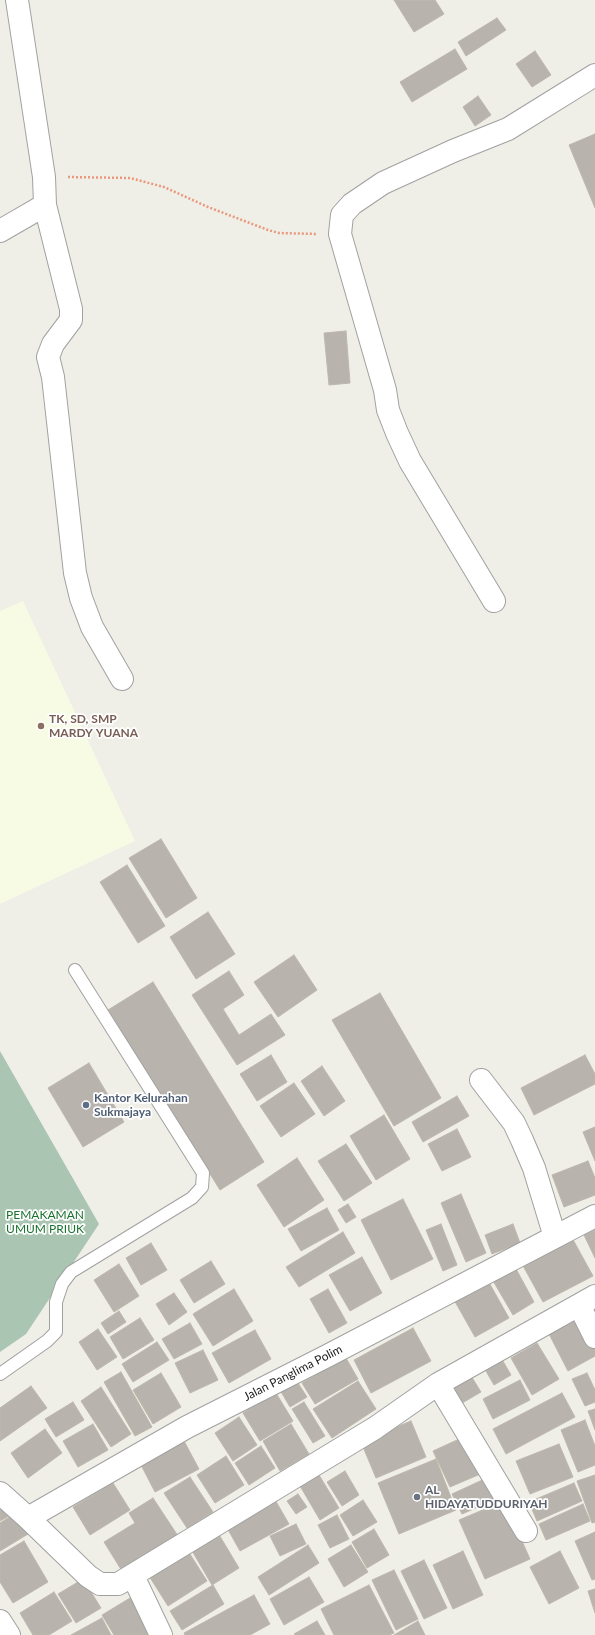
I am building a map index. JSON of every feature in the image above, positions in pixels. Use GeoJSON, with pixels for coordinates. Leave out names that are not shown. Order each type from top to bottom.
{"type":"FeatureCollection","features":[{"type":"Feature","properties":{"kind":"street"},"geometry":{"type":"LineString","coordinates":[[17,0],[44,177],[45,205],[71,309],[71,320],[53,344],[48,357],[53,377],[75,573],[80,598],[92,627],[122,679]]}},
{"type":"Feature","properties":{"kind":"street"},"geometry":{"type":"LineString","coordinates":[[494,601],[410,461],[397,433],[388,410],[385,390],[340,234],[342,215],[352,204],[383,183],[453,151],[508,129],[595,75]]}},
{"type":"Feature","properties":{"kind":"street"},"geometry":{"type":"LineString","coordinates":[[0,231],[45,205]]}},
{"type":"Feature","properties":{"kind":"street"},"geometry":{"type":"LineString","coordinates":[[481,1080],[514,1123],[534,1168],[555,1237]]}},
{"type":"Feature","properties":{"kind":"street","name":"Jalan Panglima Polim"},"geometry":{"type":"LineString","coordinates":[[28,1518],[188,1427],[595,1216]]}},
{"type":"Feature","properties":{"kind":"street"},"geometry":{"type":"LineString","coordinates":[[0,1493],[88,1576],[100,1584],[118,1584],[375,1428],[438,1384],[587,1300],[595,1337]]}},
{"type":"Feature","properties":{"kind":"street"},"geometry":{"type":"LineString","coordinates":[[438,1384],[526,1531]]}},
{"type":"Feature","properties":{"kind":"street"},"geometry":{"type":"LineString","coordinates":[[133,1576],[161,1635]]}},
{"type":"Feature","properties":{"kind":"street"},"geometry":{"type":"LineString","coordinates":[[0,1621],[10,1635]]}},
{"type":"Feature","properties":{"kind":"lane"},"geometry":{"type":"LineString","coordinates":[[0,1374],[47,1341],[56,1332],[56,1302],[62,1284],[71,1272],[192,1198],[202,1187],[202,1174],[75,970]]}},
{"type":"Feature","properties":{"kind":"path"},"geometry":{"type":"LineString","coordinates":[[44,177],[130,178],[164,187],[208,207],[279,233],[340,234]]}},
{"type":"Feature","properties":{"kind":"shaded area","name":"TK, SD, SMP MARDY YUANA"},"geometry":{"type":"Polygon","coordinates":[[[23,601],[135,841],[0,904],[0,611],[23,601]]]}},
{"type":"Feature","properties":{"kind":"green space","name":"PEMAKAMAN UMUM PRIUK"},"geometry":{"type":"Polygon","coordinates":[[[0,1051],[99,1224],[26,1334],[0,1352],[0,1051]]]}},
{"type":"Feature","properties":{"kind":"building"},"geometry":{"type":"Polygon","coordinates":[[[394,0],[435,0],[444,14],[414,32],[394,0]]]}},
{"type":"Feature","properties":{"kind":"building"},"geometry":{"type":"Polygon","coordinates":[[[497,18],[506,30],[466,56],[458,42],[497,18]]]}},
{"type":"Feature","properties":{"kind":"building"},"geometry":{"type":"Polygon","coordinates":[[[455,49],[467,69],[412,102],[400,82],[455,49]]]}},
{"type":"Feature","properties":{"kind":"building"},"geometry":{"type":"Polygon","coordinates":[[[535,51],[551,75],[532,87],[516,64],[535,51]]]}},
{"type":"Feature","properties":{"kind":"building"},"geometry":{"type":"Polygon","coordinates":[[[478,96],[491,115],[475,126],[463,107],[478,96]]]}},
{"type":"Feature","properties":{"kind":"building"},"geometry":{"type":"Polygon","coordinates":[[[595,134],[595,208],[569,145],[595,134]]]}},
{"type":"Feature","properties":{"kind":"building"},"geometry":{"type":"Polygon","coordinates":[[[346,331],[350,383],[329,385],[324,333],[346,331]]]}},
{"type":"Feature","properties":{"kind":"building"},"geometry":{"type":"Polygon","coordinates":[[[161,839],[197,898],[166,918],[129,858],[161,839]]]}},
{"type":"Feature","properties":{"kind":"building"},"geometry":{"type":"Polygon","coordinates":[[[127,865],[165,926],[138,943],[100,882],[127,865]]]}},
{"type":"Feature","properties":{"kind":"building"},"geometry":{"type":"Polygon","coordinates":[[[208,912],[235,954],[196,979],[170,937],[208,912]]]}},
{"type":"Feature","properties":{"kind":"building"},"geometry":{"type":"Polygon","coordinates":[[[294,955],[317,990],[278,1017],[254,982],[294,955]]]}},
{"type":"Feature","properties":{"kind":"building"},"geometry":{"type":"Polygon","coordinates":[[[229,971],[244,995],[223,1009],[239,1035],[271,1014],[285,1035],[237,1065],[192,995],[229,971]]]}},
{"type":"Feature","properties":{"kind":"building"},"geometry":{"type":"Polygon","coordinates":[[[153,982],[264,1162],[220,1190],[108,1010],[153,982]]]}},
{"type":"Feature","properties":{"kind":"building"},"geometry":{"type":"Polygon","coordinates":[[[380,993],[441,1098],[394,1126],[332,1020],[380,993]]]}},
{"type":"Feature","properties":{"kind":"building"},"geometry":{"type":"Polygon","coordinates":[[[271,1055],[287,1082],[257,1101],[240,1074],[271,1055]]]}},
{"type":"Feature","properties":{"kind":"building"},"geometry":{"type":"Polygon","coordinates":[[[585,1055],[595,1074],[595,1084],[534,1115],[521,1088],[585,1055]]]}},
{"type":"Feature","properties":{"kind":"building","name":"Kantor Kelurahan Sukmajaya"},"geometry":{"type":"Polygon","coordinates":[[[89,1063],[124,1122],[83,1147],[48,1088],[89,1063]]]}},
{"type":"Feature","properties":{"kind":"building"},"geometry":{"type":"Polygon","coordinates":[[[322,1066],[345,1101],[324,1116],[301,1081],[322,1066]]]}},
{"type":"Feature","properties":{"kind":"building"},"geometry":{"type":"Polygon","coordinates":[[[294,1083],[315,1114],[281,1137],[260,1106],[294,1083]]]}},
{"type":"Feature","properties":{"kind":"building"},"geometry":{"type":"Polygon","coordinates":[[[457,1096],[469,1116],[423,1142],[412,1122],[457,1096]]]}},
{"type":"Feature","properties":{"kind":"building"},"geometry":{"type":"Polygon","coordinates":[[[384,1115],[410,1159],[376,1180],[350,1136],[384,1115]]]}},
{"type":"Feature","properties":{"kind":"building"},"geometry":{"type":"Polygon","coordinates":[[[595,1127],[595,1161],[583,1132],[595,1127]]]}},
{"type":"Feature","properties":{"kind":"building"},"geometry":{"type":"Polygon","coordinates":[[[457,1129],[471,1157],[442,1171],[428,1144],[457,1129]]]}},
{"type":"Feature","properties":{"kind":"building"},"geometry":{"type":"Polygon","coordinates":[[[346,1144],[372,1183],[344,1201],[318,1161],[346,1144]]]}},
{"type":"Feature","properties":{"kind":"building"},"geometry":{"type":"Polygon","coordinates":[[[297,1158],[324,1200],[284,1227],[257,1185],[297,1158]]]}},
{"type":"Feature","properties":{"kind":"building"},"geometry":{"type":"Polygon","coordinates":[[[588,1161],[595,1178],[595,1195],[564,1207],[552,1175],[588,1161]]]}},
{"type":"Feature","properties":{"kind":"building"},"geometry":{"type":"Polygon","coordinates":[[[461,1194],[486,1253],[466,1262],[441,1203],[461,1194]]]}},
{"type":"Feature","properties":{"kind":"building"},"geometry":{"type":"Polygon","coordinates":[[[403,1199],[433,1259],[391,1280],[361,1220],[403,1199]]]}},
{"type":"Feature","properties":{"kind":"building"},"geometry":{"type":"Polygon","coordinates":[[[348,1204],[356,1217],[346,1223],[338,1210],[348,1204]]]}},
{"type":"Feature","properties":{"kind":"building"},"geometry":{"type":"Polygon","coordinates":[[[327,1208],[339,1230],[301,1251],[288,1229],[327,1208]]]}},
{"type":"Feature","properties":{"kind":"building"},"geometry":{"type":"Polygon","coordinates":[[[441,1224],[457,1265],[443,1271],[426,1230],[441,1224]]]}},
{"type":"Feature","properties":{"kind":"building"},"geometry":{"type":"Polygon","coordinates":[[[513,1224],[520,1243],[492,1254],[485,1235],[513,1224]]]}},
{"type":"Feature","properties":{"kind":"building"},"geometry":{"type":"Polygon","coordinates":[[[595,1230],[595,1258],[584,1235],[595,1230]]]}},
{"type":"Feature","properties":{"kind":"building"},"geometry":{"type":"Polygon","coordinates":[[[343,1232],[355,1253],[299,1287],[286,1267],[343,1232]]]}},
{"type":"Feature","properties":{"kind":"building"},"geometry":{"type":"Polygon","coordinates":[[[571,1236],[593,1276],[543,1302],[522,1264],[571,1236]]]}},
{"type":"Feature","properties":{"kind":"building"},"geometry":{"type":"Polygon","coordinates":[[[151,1243],[167,1270],[141,1285],[126,1258],[151,1243]]]}},
{"type":"Feature","properties":{"kind":"building"},"geometry":{"type":"Polygon","coordinates":[[[362,1257],[382,1293],[350,1311],[329,1275],[362,1257]]]}},
{"type":"Feature","properties":{"kind":"building"},"geometry":{"type":"Polygon","coordinates":[[[211,1261],[225,1284],[194,1303],[180,1280],[211,1261]]]}},
{"type":"Feature","properties":{"kind":"building"},"geometry":{"type":"Polygon","coordinates":[[[119,1264],[139,1296],[114,1312],[94,1280],[119,1264]]]}},
{"type":"Feature","properties":{"kind":"building"},"geometry":{"type":"Polygon","coordinates":[[[515,1267],[534,1302],[513,1315],[492,1279],[515,1267]]]}},
{"type":"Feature","properties":{"kind":"building"},"geometry":{"type":"Polygon","coordinates":[[[487,1279],[509,1318],[475,1337],[453,1298],[487,1279]]]}},
{"type":"Feature","properties":{"kind":"building"},"geometry":{"type":"Polygon","coordinates":[[[234,1289],[253,1321],[213,1346],[193,1314],[234,1289]]]}},
{"type":"Feature","properties":{"kind":"building"},"geometry":{"type":"Polygon","coordinates":[[[328,1289],[347,1323],[329,1333],[310,1299],[328,1289]]]}},
{"type":"Feature","properties":{"kind":"building"},"geometry":{"type":"Polygon","coordinates":[[[174,1293],[187,1312],[169,1325],[156,1304],[174,1293]]]}},
{"type":"Feature","properties":{"kind":"building"},"geometry":{"type":"Polygon","coordinates":[[[119,1311],[126,1322],[108,1334],[101,1323],[119,1311]]]}},
{"type":"Feature","properties":{"kind":"building"},"geometry":{"type":"Polygon","coordinates":[[[140,1318],[154,1340],[123,1359],[110,1337],[140,1318]]]}},
{"type":"Feature","properties":{"kind":"building"},"geometry":{"type":"Polygon","coordinates":[[[581,1318],[595,1346],[595,1356],[568,1371],[549,1334],[581,1318]]]}},
{"type":"Feature","properties":{"kind":"building"},"geometry":{"type":"Polygon","coordinates":[[[190,1323],[202,1344],[174,1359],[162,1339],[190,1323]]]}},
{"type":"Feature","properties":{"kind":"building"},"geometry":{"type":"Polygon","coordinates":[[[413,1328],[431,1361],[371,1393],[354,1360],[413,1328]]]}},
{"type":"Feature","properties":{"kind":"building"},"geometry":{"type":"Polygon","coordinates":[[[98,1329],[117,1357],[97,1370],[79,1342],[98,1329]]]}},
{"type":"Feature","properties":{"kind":"building"},"geometry":{"type":"Polygon","coordinates":[[[255,1330],[271,1359],[229,1383],[212,1353],[255,1330]]]}},
{"type":"Feature","properties":{"kind":"building"},"geometry":{"type":"Polygon","coordinates":[[[157,1342],[169,1360],[133,1382],[122,1364],[157,1342]]]}},
{"type":"Feature","properties":{"kind":"building"},"geometry":{"type":"Polygon","coordinates":[[[537,1343],[559,1379],[532,1395],[511,1358],[537,1343]]]}},
{"type":"Feature","properties":{"kind":"building"},"geometry":{"type":"Polygon","coordinates":[[[203,1350],[218,1380],[190,1393],[175,1363],[203,1350]]]}},
{"type":"Feature","properties":{"kind":"building"},"geometry":{"type":"Polygon","coordinates":[[[500,1356],[511,1375],[494,1385],[483,1366],[500,1356]]]}},
{"type":"Feature","properties":{"kind":"building"},"geometry":{"type":"Polygon","coordinates":[[[346,1358],[358,1379],[315,1404],[302,1383],[346,1358]]]}},
{"type":"Feature","properties":{"kind":"building"},"geometry":{"type":"Polygon","coordinates":[[[468,1371],[481,1392],[457,1406],[444,1386],[468,1371]]]}},
{"type":"Feature","properties":{"kind":"building"},"geometry":{"type":"Polygon","coordinates":[[[121,1372],[152,1427],[135,1436],[104,1382],[121,1372]]]}},
{"type":"Feature","properties":{"kind":"building"},"geometry":{"type":"Polygon","coordinates":[[[161,1373],[181,1407],[153,1424],[133,1390],[161,1373]]]}},
{"type":"Feature","properties":{"kind":"building"},"geometry":{"type":"Polygon","coordinates":[[[587,1373],[595,1390],[595,1402],[585,1406],[572,1379],[587,1373]]]}},
{"type":"Feature","properties":{"kind":"building"},"geometry":{"type":"Polygon","coordinates":[[[296,1380],[307,1397],[290,1407],[280,1390],[296,1380]]]}},
{"type":"Feature","properties":{"kind":"building"},"geometry":{"type":"Polygon","coordinates":[[[520,1380],[530,1400],[493,1419],[483,1399],[520,1380]]]}},
{"type":"Feature","properties":{"kind":"building"},"geometry":{"type":"Polygon","coordinates":[[[358,1381],[376,1409],[332,1438],[313,1409],[358,1381]]]}},
{"type":"Feature","properties":{"kind":"building"},"geometry":{"type":"Polygon","coordinates":[[[31,1386],[47,1408],[0,1441],[0,1408],[31,1386]]]}},
{"type":"Feature","properties":{"kind":"building"},"geometry":{"type":"Polygon","coordinates":[[[101,1387],[131,1434],[111,1447],[81,1401],[101,1387]]]}},
{"type":"Feature","properties":{"kind":"building"},"geometry":{"type":"Polygon","coordinates":[[[276,1393],[293,1421],[260,1441],[243,1413],[276,1393]]]}},
{"type":"Feature","properties":{"kind":"building"},"geometry":{"type":"Polygon","coordinates":[[[562,1393],[575,1417],[506,1454],[493,1429],[562,1393]]]}},
{"type":"Feature","properties":{"kind":"building"},"geometry":{"type":"Polygon","coordinates":[[[73,1402],[84,1420],[56,1437],[45,1419],[73,1402]]]}},
{"type":"Feature","properties":{"kind":"building"},"geometry":{"type":"Polygon","coordinates":[[[304,1402],[325,1436],[313,1443],[292,1409],[304,1402]]]}},
{"type":"Feature","properties":{"kind":"building"},"geometry":{"type":"Polygon","coordinates":[[[595,1409],[595,1430],[588,1411],[595,1409]]]}},
{"type":"Feature","properties":{"kind":"building"},"geometry":{"type":"Polygon","coordinates":[[[239,1417],[257,1445],[233,1461],[215,1433],[239,1417]]]}},
{"type":"Feature","properties":{"kind":"building"},"geometry":{"type":"Polygon","coordinates":[[[585,1420],[595,1446],[595,1465],[578,1472],[561,1430],[585,1420]]]}},
{"type":"Feature","properties":{"kind":"building"},"geometry":{"type":"Polygon","coordinates":[[[411,1421],[426,1457],[376,1478],[361,1442],[411,1421]]]}},
{"type":"Feature","properties":{"kind":"building"},"geometry":{"type":"Polygon","coordinates":[[[93,1424],[108,1450],[78,1467],[63,1441],[93,1424]]]}},
{"type":"Feature","properties":{"kind":"building"},"geometry":{"type":"Polygon","coordinates":[[[291,1424],[309,1454],[280,1471],[263,1441],[291,1424]]]}},
{"type":"Feature","properties":{"kind":"building"},"geometry":{"type":"Polygon","coordinates":[[[45,1429],[62,1453],[28,1478],[11,1453],[45,1429]]]}},
{"type":"Feature","properties":{"kind":"building"},"geometry":{"type":"Polygon","coordinates":[[[468,1435],[485,1472],[450,1487],[433,1451],[468,1435]]]}},
{"type":"Feature","properties":{"kind":"building"},"geometry":{"type":"Polygon","coordinates":[[[184,1441],[199,1469],[155,1492],[140,1463],[184,1441]]]}},
{"type":"Feature","properties":{"kind":"building"},"geometry":{"type":"Polygon","coordinates":[[[559,1444],[573,1477],[530,1494],[516,1461],[559,1444]]]}},
{"type":"Feature","properties":{"kind":"building"},"geometry":{"type":"Polygon","coordinates":[[[261,1446],[275,1468],[249,1485],[235,1463],[261,1446]]]}},
{"type":"Feature","properties":{"kind":"building"},"geometry":{"type":"Polygon","coordinates":[[[226,1456],[244,1485],[215,1503],[197,1475],[226,1456]]]}},
{"type":"Feature","properties":{"kind":"building","name":"AL HIDAYATUDDURIYAH"},"geometry":{"type":"Polygon","coordinates":[[[436,1459],[456,1510],[399,1534],[378,1483],[436,1459]]]}},
{"type":"Feature","properties":{"kind":"building"},"geometry":{"type":"Polygon","coordinates":[[[345,1471],[359,1495],[342,1506],[327,1482],[345,1471]]]}},
{"type":"Feature","properties":{"kind":"building"},"geometry":{"type":"Polygon","coordinates":[[[319,1475],[339,1508],[320,1520],[300,1486],[319,1475]]]}},
{"type":"Feature","properties":{"kind":"building"},"geometry":{"type":"Polygon","coordinates":[[[595,1475],[595,1522],[592,1523],[577,1481],[595,1475]]]}},
{"type":"Feature","properties":{"kind":"building"},"geometry":{"type":"Polygon","coordinates":[[[491,1476],[501,1497],[462,1514],[452,1494],[491,1476]]]}},
{"type":"Feature","properties":{"kind":"building"},"geometry":{"type":"Polygon","coordinates":[[[190,1477],[213,1512],[187,1528],[164,1493],[190,1477]]]}},
{"type":"Feature","properties":{"kind":"building"},"geometry":{"type":"Polygon","coordinates":[[[113,1483],[130,1510],[90,1535],[73,1507],[113,1483]]]}},
{"type":"Feature","properties":{"kind":"building"},"geometry":{"type":"Polygon","coordinates":[[[574,1483],[582,1501],[537,1521],[529,1502],[574,1483]]]}},
{"type":"Feature","properties":{"kind":"building"},"geometry":{"type":"Polygon","coordinates":[[[298,1494],[307,1507],[296,1514],[287,1501],[298,1494]]]}},
{"type":"Feature","properties":{"kind":"building"},"geometry":{"type":"Polygon","coordinates":[[[153,1498],[178,1536],[122,1571],[104,1542],[135,1523],[129,1513],[153,1498]]]}},
{"type":"Feature","properties":{"kind":"building"},"geometry":{"type":"Polygon","coordinates":[[[274,1498],[289,1524],[240,1551],[226,1526],[274,1498]]]}},
{"type":"Feature","properties":{"kind":"building"},"geometry":{"type":"Polygon","coordinates":[[[363,1500],[377,1522],[353,1536],[340,1515],[363,1500]]]}},
{"type":"Feature","properties":{"kind":"building"},"geometry":{"type":"Polygon","coordinates":[[[504,1501],[530,1559],[485,1579],[459,1520],[504,1501]]]}},
{"type":"Feature","properties":{"kind":"building"},"geometry":{"type":"Polygon","coordinates":[[[0,1502],[9,1516],[0,1521],[0,1502]]]}},
{"type":"Feature","properties":{"kind":"building"},"geometry":{"type":"Polygon","coordinates":[[[583,1504],[590,1521],[546,1540],[539,1524],[583,1504]]]}},
{"type":"Feature","properties":{"kind":"building"},"geometry":{"type":"Polygon","coordinates":[[[16,1513],[28,1534],[0,1551],[0,1523],[16,1513]]]}},
{"type":"Feature","properties":{"kind":"building"},"geometry":{"type":"Polygon","coordinates":[[[337,1515],[349,1539],[330,1548],[318,1525],[337,1515]]]}},
{"type":"Feature","properties":{"kind":"building"},"geometry":{"type":"Polygon","coordinates":[[[296,1524],[306,1544],[280,1556],[270,1536],[296,1524]]]}},
{"type":"Feature","properties":{"kind":"building"},"geometry":{"type":"Polygon","coordinates":[[[374,1529],[389,1555],[367,1568],[352,1542],[374,1529]]]}},
{"type":"Feature","properties":{"kind":"building"},"geometry":{"type":"Polygon","coordinates":[[[595,1532],[595,1579],[592,1580],[575,1541],[595,1532]]]}},
{"type":"Feature","properties":{"kind":"building"},"geometry":{"type":"Polygon","coordinates":[[[218,1533],[239,1568],[212,1585],[191,1549],[218,1533]]]}},
{"type":"Feature","properties":{"kind":"building"},"geometry":{"type":"Polygon","coordinates":[[[24,1541],[48,1582],[13,1603],[0,1582],[0,1555],[24,1541]]]}},
{"type":"Feature","properties":{"kind":"building"},"geometry":{"type":"Polygon","coordinates":[[[308,1545],[319,1563],[269,1595],[258,1577],[308,1545]]]}},
{"type":"Feature","properties":{"kind":"building"},"geometry":{"type":"Polygon","coordinates":[[[351,1545],[368,1572],[344,1587],[328,1559],[351,1545]]]}},
{"type":"Feature","properties":{"kind":"building"},"geometry":{"type":"Polygon","coordinates":[[[188,1551],[207,1581],[168,1606],[149,1576],[188,1551]]]}},
{"type":"Feature","properties":{"kind":"building"},"geometry":{"type":"Polygon","coordinates":[[[463,1551],[483,1595],[453,1609],[433,1565],[463,1551]]]}},
{"type":"Feature","properties":{"kind":"building"},"geometry":{"type":"Polygon","coordinates":[[[560,1551],[579,1588],[549,1604],[530,1567],[560,1551]]]}},
{"type":"Feature","properties":{"kind":"building"},"geometry":{"type":"Polygon","coordinates":[[[424,1560],[447,1608],[424,1619],[401,1571],[424,1560]]]}},
{"type":"Feature","properties":{"kind":"building"},"geometry":{"type":"Polygon","coordinates":[[[394,1570],[418,1619],[396,1630],[372,1580],[394,1570]]]}},
{"type":"Feature","properties":{"kind":"building"},"geometry":{"type":"Polygon","coordinates":[[[309,1577],[324,1602],[284,1625],[270,1599],[309,1577]]]}},
{"type":"Feature","properties":{"kind":"building"},"geometry":{"type":"Polygon","coordinates":[[[83,1579],[101,1608],[76,1623],[58,1594],[83,1579]]]}},
{"type":"Feature","properties":{"kind":"building"},"geometry":{"type":"Polygon","coordinates":[[[213,1585],[224,1604],[182,1630],[170,1611],[213,1585]]]}},
{"type":"Feature","properties":{"kind":"building"},"geometry":{"type":"Polygon","coordinates":[[[369,1585],[394,1633],[389,1635],[334,1635],[321,1609],[369,1585]]]}},
{"type":"Feature","properties":{"kind":"building"},"geometry":{"type":"Polygon","coordinates":[[[595,1589],[595,1613],[588,1591],[595,1589]]]}},
{"type":"Feature","properties":{"kind":"building"},"geometry":{"type":"Polygon","coordinates":[[[54,1592],[72,1621],[49,1635],[33,1635],[20,1613],[54,1592]]]}},
{"type":"Feature","properties":{"kind":"building"},"geometry":{"type":"Polygon","coordinates":[[[135,1595],[156,1635],[114,1635],[102,1615],[135,1595]]]}},
{"type":"Feature","properties":{"kind":"building"},"geometry":{"type":"Polygon","coordinates":[[[254,1595],[270,1624],[250,1635],[185,1635],[184,1633],[254,1595]]]}},
{"type":"Feature","properties":{"kind":"building"},"geometry":{"type":"Polygon","coordinates":[[[102,1618],[111,1635],[71,1635],[102,1618]]]}},
{"type":"Feature","properties":{"kind":"building"},"geometry":{"type":"Polygon","coordinates":[[[317,1621],[325,1635],[294,1634],[317,1621]]]}},
{"type":"Feature","properties":{"kind":"building"},"geometry":{"type":"Polygon","coordinates":[[[418,1621],[425,1635],[394,1635],[418,1621]]]}},
{"type":"Feature","properties":{"kind":"place","name":"TK, SD, SMP MARDY YUANA"},"geometry":{"type":"Point","coordinates":[41,726]}},
{"type":"Feature","properties":{"kind":"place","name":"Kantor Kelurahan Sukmajaya"},"geometry":{"type":"Point","coordinates":[86,1105]}},
{"type":"Feature","properties":{"kind":"place","name":"AL HIDAYATUDDURIYAH"},"geometry":{"type":"Point","coordinates":[417,1497]}}]}
